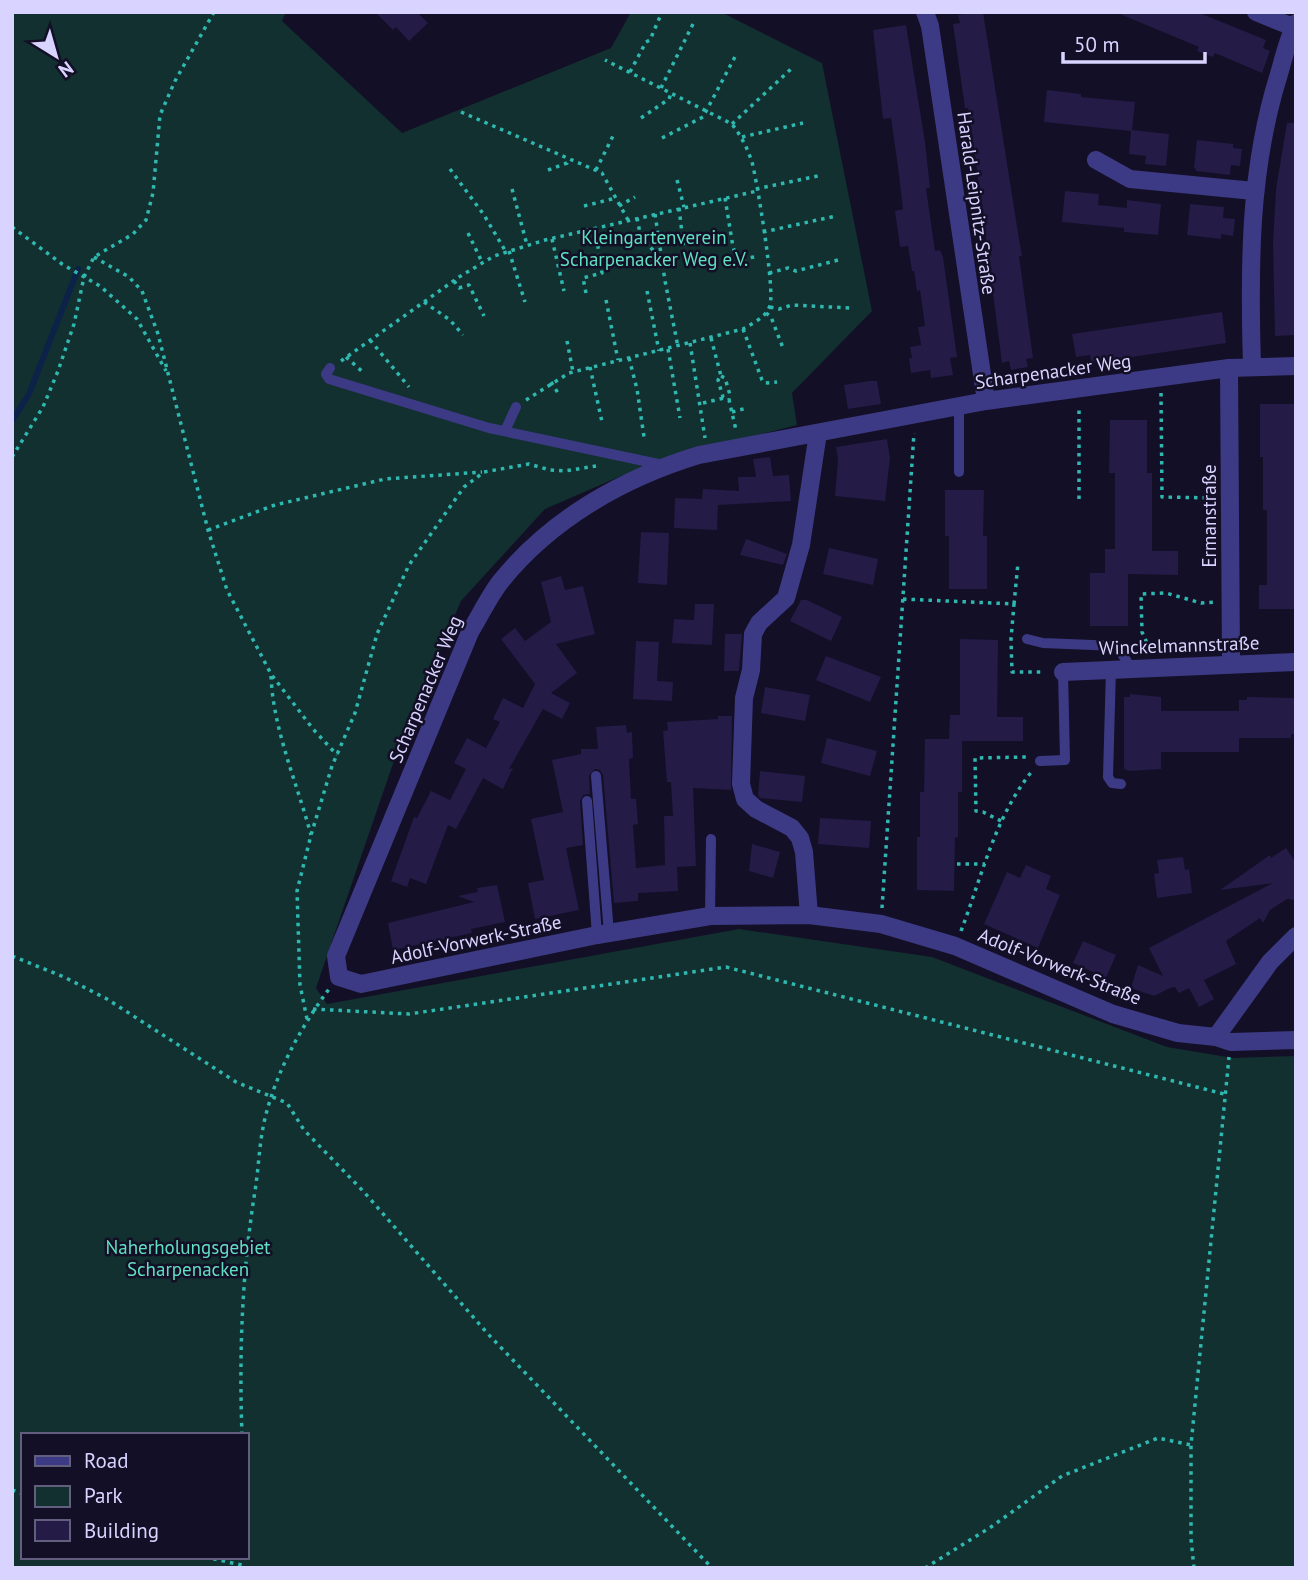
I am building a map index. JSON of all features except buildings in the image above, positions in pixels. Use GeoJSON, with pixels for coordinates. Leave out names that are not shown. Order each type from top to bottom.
{"type":"FeatureCollection","features":[{"type":"Feature","properties":{"kind":"street","name":"Harald-Leipnitz-Straße"},"geometry":{"type":"LineString","coordinates":[[925,12],[932,40],[986,401]]}},
{"type":"Feature","properties":{"kind":"street"},"geometry":{"type":"LineString","coordinates":[[1252,366],[1250,274],[1254,191],[1268,108],[1294,25],[1256,12]]}},
{"type":"Feature","properties":{"kind":"street"},"geometry":{"type":"LineString","coordinates":[[1096,160],[1130,179],[1254,191]]}},
{"type":"Feature","properties":{"kind":"street","name":"Scharpenacker Weg"},"geometry":{"type":"LineString","coordinates":[[336,956],[470,632],[500,582],[537,543],[579,509],[664,465],[699,455],[986,401],[1229,368],[1296,366]]}},
{"type":"Feature","properties":{"kind":"street","name":"Ermanstraße"},"geometry":{"type":"LineString","coordinates":[[1229,368],[1231,663]]}},
{"type":"Feature","properties":{"kind":"street"},"geometry":{"type":"LineString","coordinates":[[809,915],[804,852],[800,838],[792,828],[756,809],[744,799],[741,784],[744,698],[751,670],[752,634],[759,623],[786,597],[801,545],[818,433]]}},
{"type":"Feature","properties":{"kind":"street","name":"Winckelmannstraße"},"geometry":{"type":"LineString","coordinates":[[1063,672],[1296,662]]}},
{"type":"Feature","properties":{"kind":"street","name":"Adolf-Vorwerk-Straße"},"geometry":{"type":"LineString","coordinates":[[336,956],[339,976],[361,984],[603,934],[710,916],[809,915],[881,924],[955,946],[1113,1014],[1178,1033],[1223,1040],[1296,1040]]}},
{"type":"Feature","properties":{"kind":"street"},"geometry":{"type":"LineString","coordinates":[[1223,1040],[1270,962],[1296,936]]}},
{"type":"Feature","properties":{"kind":"lane"},"geometry":{"type":"LineString","coordinates":[[330,368],[326,374],[329,379],[505,431],[664,465]]}},
{"type":"Feature","properties":{"kind":"lane"},"geometry":{"type":"LineString","coordinates":[[959,406],[959,472]]}},
{"type":"Feature","properties":{"kind":"lane"},"geometry":{"type":"LineString","coordinates":[[505,431],[516,407]]}},
{"type":"Feature","properties":{"kind":"lane"},"geometry":{"type":"LineString","coordinates":[[1027,639],[1043,643],[1117,646],[1131,668]]}},
{"type":"Feature","properties":{"kind":"lane"},"geometry":{"type":"LineString","coordinates":[[1111,669],[1108,777],[1112,783],[1121,784]]}},
{"type":"Feature","properties":{"kind":"lane"},"geometry":{"type":"LineString","coordinates":[[1040,761],[1065,760],[1063,672]]}},
{"type":"Feature","properties":{"kind":"lane"},"geometry":{"type":"LineString","coordinates":[[596,776],[603,934]]}},
{"type":"Feature","properties":{"kind":"lane"},"geometry":{"type":"LineString","coordinates":[[587,801],[603,934]]}},
{"type":"Feature","properties":{"kind":"lane"},"geometry":{"type":"LineString","coordinates":[[710,839],[710,916]]}},
{"type":"Feature","properties":{"kind":"path"},"geometry":{"type":"LineString","coordinates":[[12,457],[43,407],[58,371],[74,324],[84,277],[94,257],[133,234],[146,219],[153,192],[160,115],[214,12]]}},
{"type":"Feature","properties":{"kind":"path"},"geometry":{"type":"LineString","coordinates":[[630,72],[646,42],[650,40],[662,12]]}},
{"type":"Feature","properties":{"kind":"path"},"geometry":{"type":"LineString","coordinates":[[660,88],[695,20]]}},
{"type":"Feature","properties":{"kind":"path"},"geometry":{"type":"LineString","coordinates":[[662,138],[703,117],[737,53]]}},
{"type":"Feature","properties":{"kind":"path"},"geometry":{"type":"LineString","coordinates":[[516,407],[551,382],[573,372],[743,329],[766,313],[770,307],[772,296],[752,162],[742,136],[732,124],[707,110],[605,60]]}},
{"type":"Feature","properties":{"kind":"path"},"geometry":{"type":"LineString","coordinates":[[732,124],[791,69]]}},
{"type":"Feature","properties":{"kind":"path"},"geometry":{"type":"LineString","coordinates":[[641,118],[669,99],[671,93]]}},
{"type":"Feature","properties":{"kind":"path"},"geometry":{"type":"LineString","coordinates":[[461,112],[596,170],[605,176],[628,220]]}},
{"type":"Feature","properties":{"kind":"path"},"geometry":{"type":"LineString","coordinates":[[742,136],[803,123]]}},
{"type":"Feature","properties":{"kind":"path"},"geometry":{"type":"LineString","coordinates":[[596,170],[612,136]]}},
{"type":"Feature","properties":{"kind":"path"},"geometry":{"type":"LineString","coordinates":[[548,170],[567,163],[568,159]]}},
{"type":"Feature","properties":{"kind":"path"},"geometry":{"type":"LineString","coordinates":[[450,169],[508,251],[525,302]]}},
{"type":"Feature","properties":{"kind":"path"},"geometry":{"type":"LineString","coordinates":[[330,368],[482,262],[508,251],[818,176]]}},
{"type":"Feature","properties":{"kind":"path"},"geometry":{"type":"LineString","coordinates":[[677,180],[682,208],[684,250]]}},
{"type":"Feature","properties":{"kind":"path"},"geometry":{"type":"LineString","coordinates":[[512,189],[527,245]]}},
{"type":"Feature","properties":{"kind":"path"},"geometry":{"type":"LineString","coordinates":[[619,206],[635,197]]}},
{"type":"Feature","properties":{"kind":"path"},"geometry":{"type":"LineString","coordinates":[[584,206],[616,198]]}},
{"type":"Feature","properties":{"kind":"path"},"geometry":{"type":"LineString","coordinates":[[725,198],[733,247],[738,260],[759,257]]}},
{"type":"Feature","properties":{"kind":"path"},"geometry":{"type":"LineString","coordinates":[[655,214],[678,346]]}},
{"type":"Feature","properties":{"kind":"path"},"geometry":{"type":"LineString","coordinates":[[763,232],[836,216]]}},
{"type":"Feature","properties":{"kind":"path"},"geometry":{"type":"LineString","coordinates":[[637,218],[641,238],[653,250],[655,261]]}},
{"type":"Feature","properties":{"kind":"path"},"geometry":{"type":"LineString","coordinates":[[12,227],[62,264],[100,286],[137,318],[168,374]]}},
{"type":"Feature","properties":{"kind":"path"},"geometry":{"type":"LineString","coordinates":[[586,293],[583,278],[602,273],[603,268],[597,251],[595,228]]}},
{"type":"Feature","properties":{"kind":"path"},"geometry":{"type":"LineString","coordinates":[[468,233],[482,262]]}},
{"type":"Feature","properties":{"kind":"path"},"geometry":{"type":"LineString","coordinates":[[552,239],[564,290]]}},
{"type":"Feature","properties":{"kind":"path"},"geometry":{"type":"LineString","coordinates":[[94,257],[129,276],[142,291],[153,317],[208,530],[227,590],[271,674],[313,729],[337,755]]}},
{"type":"Feature","properties":{"kind":"path"},"geometry":{"type":"LineString","coordinates":[[769,272],[788,268],[796,271],[842,260]]}},
{"type":"Feature","properties":{"kind":"path"},"geometry":{"type":"LineString","coordinates":[[454,281],[459,288],[469,285],[484,316]]}},
{"type":"Feature","properties":{"kind":"path"},"geometry":{"type":"LineString","coordinates":[[647,291],[659,351]]}},
{"type":"Feature","properties":{"kind":"path"},"geometry":{"type":"LineString","coordinates":[[606,300],[618,360]]}},
{"type":"Feature","properties":{"kind":"path"},"geometry":{"type":"LineString","coordinates":[[424,302],[450,320],[463,335]]}},
{"type":"Feature","properties":{"kind":"path"},"geometry":{"type":"LineString","coordinates":[[770,307],[779,309],[792,305],[850,308]]}},
{"type":"Feature","properties":{"kind":"path"},"geometry":{"type":"LineString","coordinates":[[766,313],[771,317],[783,348]]}},
{"type":"Feature","properties":{"kind":"path"},"geometry":{"type":"LineString","coordinates":[[743,329],[762,380],[765,383],[777,382]]}},
{"type":"Feature","properties":{"kind":"path"},"geometry":{"type":"LineString","coordinates":[[711,338],[721,376],[719,380],[732,412],[736,431]]}},
{"type":"Feature","properties":{"kind":"path"},"geometry":{"type":"LineString","coordinates":[[370,340],[409,387]]}},
{"type":"Feature","properties":{"kind":"path"},"geometry":{"type":"LineString","coordinates":[[567,341],[573,372]]}},
{"type":"Feature","properties":{"kind":"path"},"geometry":{"type":"LineString","coordinates":[[690,343],[706,443]]}},
{"type":"Feature","properties":{"kind":"path"},"geometry":{"type":"LineString","coordinates":[[668,349],[680,418]]}},
{"type":"Feature","properties":{"kind":"path"},"geometry":{"type":"LineString","coordinates":[[346,357],[373,381]]}},
{"type":"Feature","properties":{"kind":"path"},"geometry":{"type":"LineString","coordinates":[[629,358],[637,389],[643,437]]}},
{"type":"Feature","properties":{"kind":"path"},"geometry":{"type":"LineString","coordinates":[[590,367],[602,422]]}},
{"type":"Feature","properties":{"kind":"path"},"geometry":{"type":"LineString","coordinates":[[1161,377],[1162,497],[1230,498]]}},
{"type":"Feature","properties":{"kind":"path"},"geometry":{"type":"LineString","coordinates":[[551,382],[558,393]]}},
{"type":"Feature","properties":{"kind":"path"},"geometry":{"type":"LineString","coordinates":[[1079,388],[1079,499]]}},
{"type":"Feature","properties":{"kind":"path"},"geometry":{"type":"LineString","coordinates":[[703,403],[727,399]]}},
{"type":"Feature","properties":{"kind":"path"},"geometry":{"type":"LineString","coordinates":[[732,412],[747,408]]}},
{"type":"Feature","properties":{"kind":"path"},"geometry":{"type":"LineString","coordinates":[[881,924],[915,414]]}},
{"type":"Feature","properties":{"kind":"path"},"geometry":{"type":"LineString","coordinates":[[208,530],[275,505],[385,478],[484,472],[529,464],[565,471],[601,465]]}},
{"type":"Feature","properties":{"kind":"path"},"geometry":{"type":"LineString","coordinates":[[307,1019],[300,985],[297,891],[311,835],[337,755],[355,713],[377,634],[409,565],[464,487],[484,472]]}},
{"type":"Feature","properties":{"kind":"path"},"geometry":{"type":"LineString","coordinates":[[1018,563],[1011,639],[1012,672],[1063,672]]}},
{"type":"Feature","properties":{"kind":"path"},"geometry":{"type":"LineString","coordinates":[[1157,667],[1142,632],[1141,594],[1166,593],[1200,603],[1231,600]]}},
{"type":"Feature","properties":{"kind":"path"},"geometry":{"type":"LineString","coordinates":[[904,599],[1014,604]]}},
{"type":"Feature","properties":{"kind":"path"},"geometry":{"type":"LineString","coordinates":[[271,674],[282,737],[311,835]]}},
{"type":"Feature","properties":{"kind":"path"},"geometry":{"type":"LineString","coordinates":[[965,920],[1001,821],[1019,787],[1040,761],[1030,757],[975,758],[976,811],[1001,821]]}},
{"type":"Feature","properties":{"kind":"path"},"geometry":{"type":"LineString","coordinates":[[957,864],[985,864]]}},
{"type":"Feature","properties":{"kind":"path"},"geometry":{"type":"LineString","coordinates":[[12,956],[64,977],[107,999],[236,1082],[287,1103],[304,1130],[364,1192],[488,1334],[712,1568]]}},
{"type":"Feature","properties":{"kind":"path"},"geometry":{"type":"LineString","coordinates":[[313,1009],[409,1014],[726,967],[1224,1094]]}},
{"type":"Feature","properties":{"kind":"path"},"geometry":{"type":"LineString","coordinates":[[242,1433],[240,1380],[243,1290],[247,1238],[263,1131],[272,1097],[307,1019],[321,999]]}},
{"type":"Feature","properties":{"kind":"path"},"geometry":{"type":"LineString","coordinates":[[1194,1568],[1191,1539],[1191,1445],[1224,1094],[1223,1040]]}},
{"type":"Feature","properties":{"kind":"path"},"geometry":{"type":"LineString","coordinates":[[925,1568],[991,1527],[1062,1476],[1158,1438],[1191,1445]]}},
{"type":"Feature","properties":{"kind":"path"},"geometry":{"type":"LineString","coordinates":[[213,1559],[246,1567]]}},
{"type":"Feature","properties":{"kind":"green space"},"geometry":{"type":"Polygon","coordinates":[[[12,12],[286,12],[282,21],[402,133],[611,48],[631,12],[721,12],[822,63],[872,311],[792,393],[797,425],[651,463],[545,509],[461,601],[397,752],[316,988],[327,1004],[739,929],[932,957],[1167,1047],[1233,1058],[1296,1056],[1296,1568],[12,1568],[12,12]]]}},
{"type":"Feature","properties":{"kind":"waterway"},"geometry":{"type":"LineString","coordinates":[[12,421],[29,394],[78,269]]}},
{"type":"Feature","properties":{"kind":"park label","name":"Kleingartenverein Scharpenacker Weg e.V."},"geometry":{"type":"Point","coordinates":[654,248]}},
{"type":"Feature","properties":{"kind":"park label","name":"Naherholungsgebiet Scharpenacken"},"geometry":{"type":"Point","coordinates":[188,1258]}}]}
